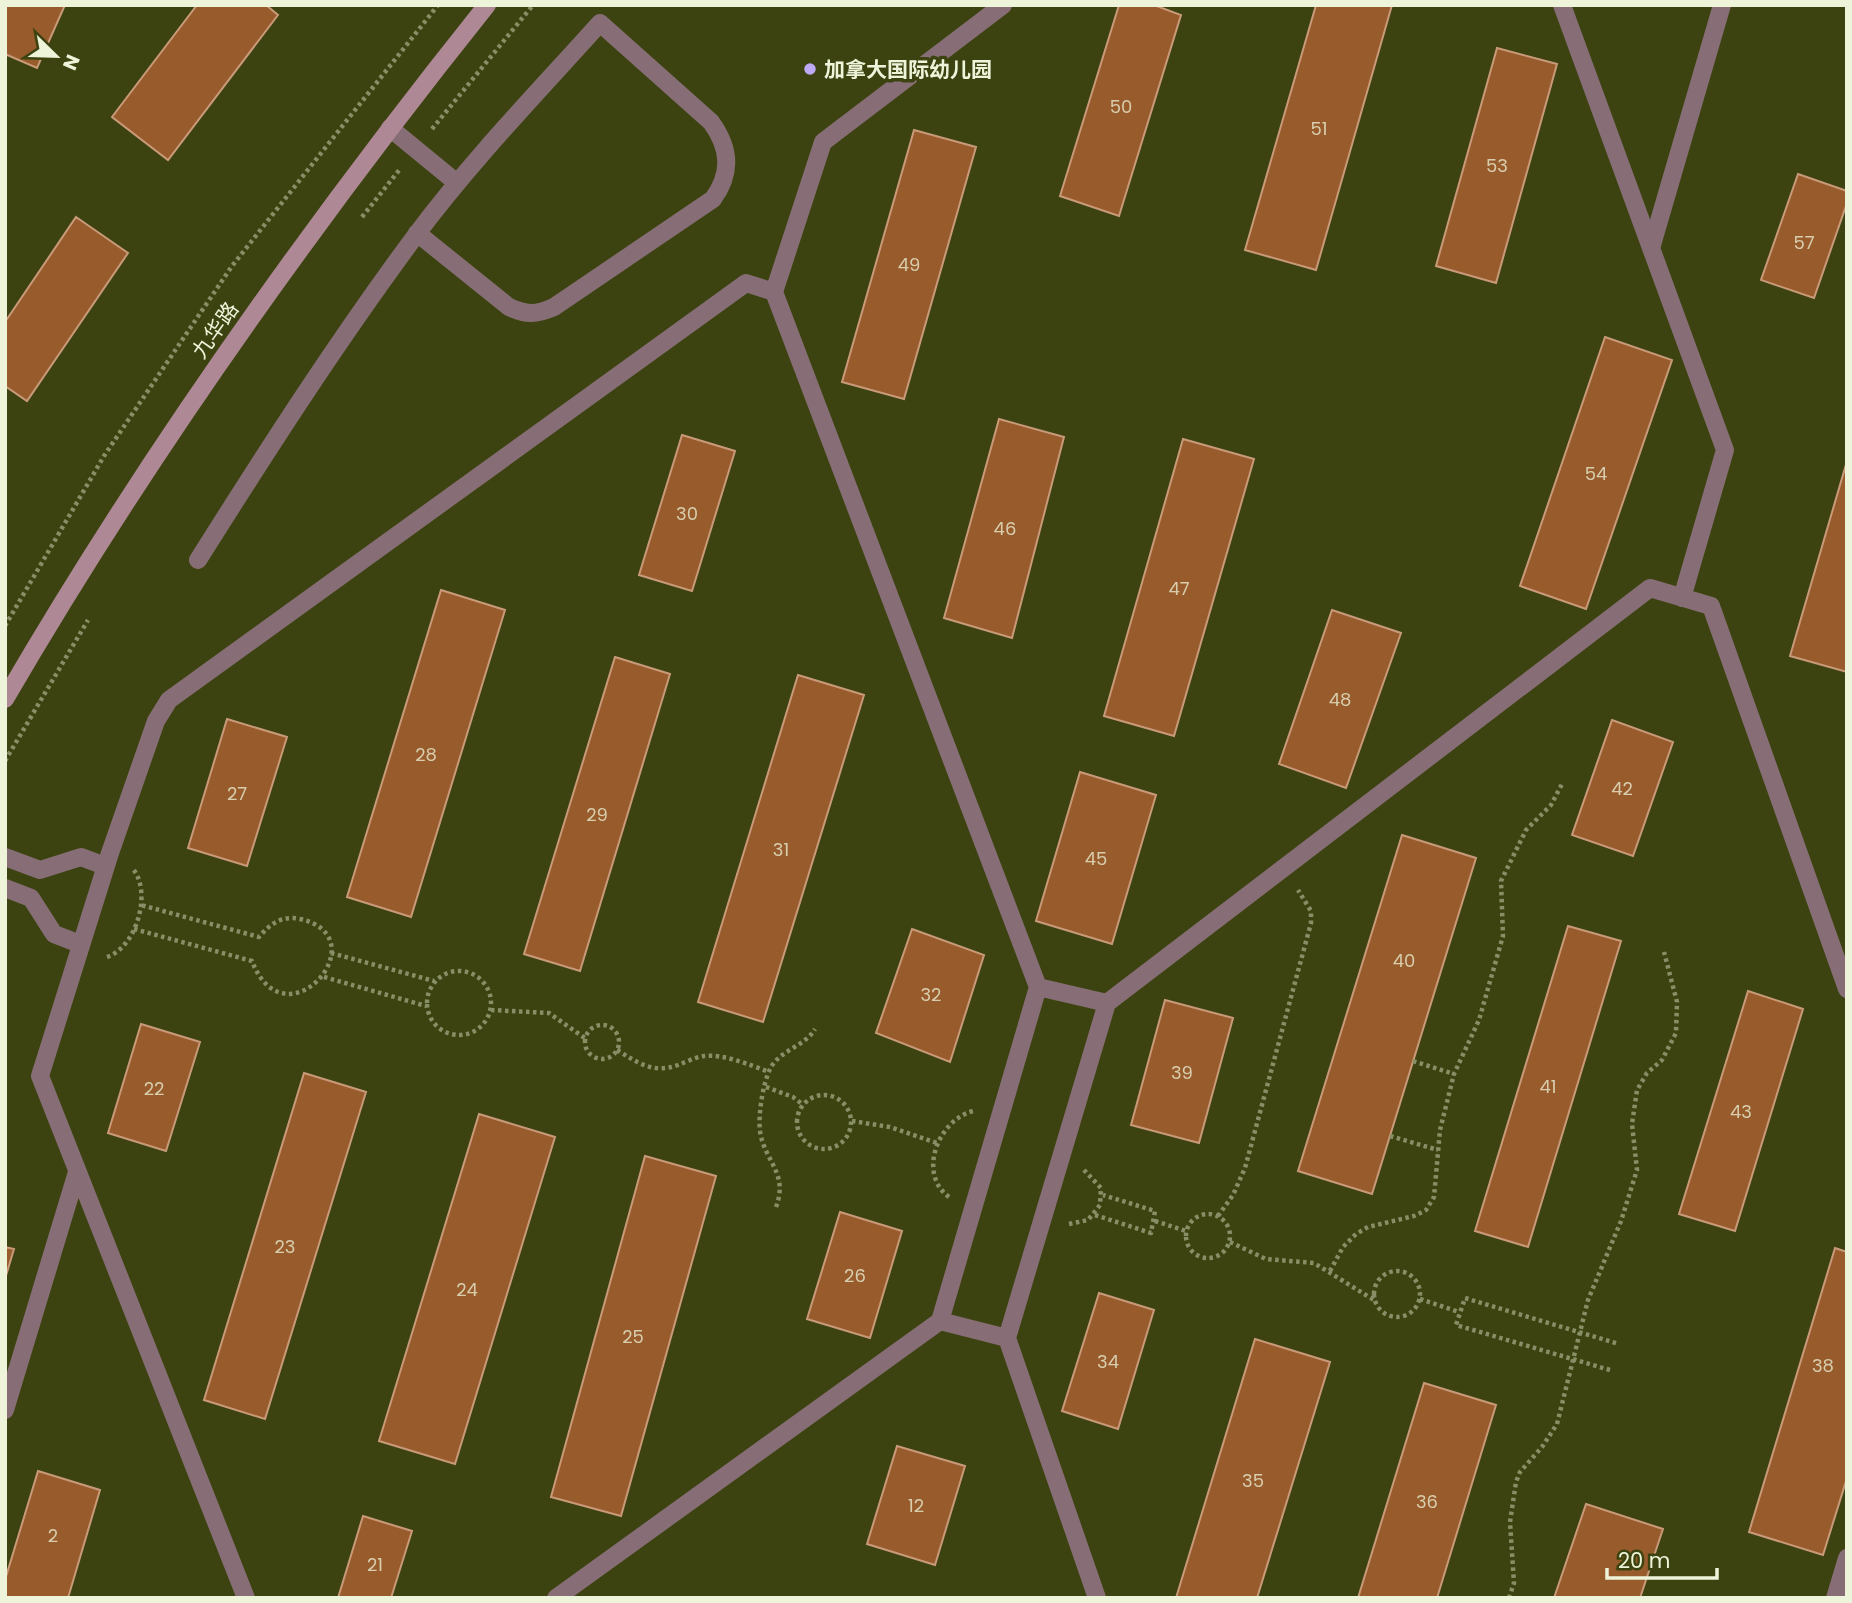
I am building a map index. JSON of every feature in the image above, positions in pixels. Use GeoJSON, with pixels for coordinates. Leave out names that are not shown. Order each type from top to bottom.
{"type":"FeatureCollection","features":[{"type":"Feature","properties":{"kind":"street","name":"九华路"},"geometry":{"type":"LineString","coordinates":[[5,699],[145,472],[300,246],[487,5]]}},
{"type":"Feature","properties":{"kind":"street"},"geometry":{"type":"LineString","coordinates":[[556,1598],[940,1321],[1038,987],[774,292],[823,142],[1003,5]]}},
{"type":"Feature","properties":{"kind":"street"},"geometry":{"type":"LineString","coordinates":[[1562,5],[1725,450],[1682,598]]}},
{"type":"Feature","properties":{"kind":"street"},"geometry":{"type":"LineString","coordinates":[[1652,245],[1722,5]]}},
{"type":"Feature","properties":{"kind":"street"},"geometry":{"type":"LineString","coordinates":[[198,560],[308,385],[417,233],[457,183],[600,23],[711,121],[720,135],[727,168],[723,186],[713,199],[554,307],[540,313],[525,315],[509,307],[417,233]]}},
{"type":"Feature","properties":{"kind":"street"},"geometry":{"type":"LineString","coordinates":[[390,128],[457,183]]}},
{"type":"Feature","properties":{"kind":"street"},"geometry":{"type":"LineString","coordinates":[[246,1598],[40,1076],[105,866],[156,721],[169,700],[746,283],[774,292]]}},
{"type":"Feature","properties":{"kind":"street"},"geometry":{"type":"LineString","coordinates":[[1097,1598],[1007,1338],[1107,1003],[1650,587],[1711,606],[1847,989]]}},
{"type":"Feature","properties":{"kind":"street"},"geometry":{"type":"LineString","coordinates":[[5,858],[40,870],[81,857],[105,866]]}},
{"type":"Feature","properties":{"kind":"street"},"geometry":{"type":"LineString","coordinates":[[5,888],[32,898],[54,934],[80,944]]}},
{"type":"Feature","properties":{"kind":"street"},"geometry":{"type":"LineString","coordinates":[[1038,987],[1107,1003]]}},
{"type":"Feature","properties":{"kind":"street"},"geometry":{"type":"LineString","coordinates":[[5,1410],[77,1172]]}},
{"type":"Feature","properties":{"kind":"street"},"geometry":{"type":"LineString","coordinates":[[940,1321],[1007,1338]]}},
{"type":"Feature","properties":{"kind":"street"},"geometry":{"type":"LineString","coordinates":[[1835,1598],[1847,1558]]}},
{"type":"Feature","properties":{"kind":"path"},"geometry":{"type":"LineString","coordinates":[[5,626],[104,456],[232,266],[438,5]]}},
{"type":"Feature","properties":{"kind":"path"},"geometry":{"type":"LineString","coordinates":[[356,225],[533,5]]}},
{"type":"Feature","properties":{"kind":"path"},"geometry":{"type":"LineString","coordinates":[[5,761],[89,618]]}},
{"type":"Feature","properties":{"kind":"path"},"geometry":{"type":"LineString","coordinates":[[1330,1271],[1343,1247],[1356,1234],[1426,1210],[1434,1197],[1440,1130],[1454,1074],[1479,1020],[1503,936],[1501,881],[1526,830],[1550,805],[1562,784]]}},
{"type":"Feature","properties":{"kind":"path"},"geometry":{"type":"LineString","coordinates":[[1218,1216],[1233,1195],[1245,1168],[1311,923],[1306,901],[1283,869]]}},
{"type":"Feature","properties":{"kind":"path"},"geometry":{"type":"LineString","coordinates":[[134,929],[251,961],[258,976],[269,986],[285,992],[304,991],[324,977],[331,953],[328,939],[318,927],[302,919],[287,917],[269,925],[259,937],[141,905]]}},
{"type":"Feature","properties":{"kind":"path"},"geometry":{"type":"LineString","coordinates":[[1508,1598],[1514,1583],[1510,1522],[1516,1482],[1520,1472],[1542,1447],[1557,1424],[1600,1264],[1621,1221],[1637,1170],[1632,1124],[1637,1090],[1647,1073],[1662,1060],[1676,1033],[1676,1002],[1664,952]]}},
{"type":"Feature","properties":{"kind":"path"},"geometry":{"type":"LineString","coordinates":[[331,953],[434,981]]}},
{"type":"Feature","properties":{"kind":"path"},"geometry":{"type":"LineString","coordinates":[[453,971],[474,975],[488,988],[491,1010],[486,1021],[476,1030],[454,1035],[435,1024],[426,1006],[426,992],[434,981],[453,971]]}},
{"type":"Feature","properties":{"kind":"path"},"geometry":{"type":"LineString","coordinates":[[324,977],[426,1006]]}},
{"type":"Feature","properties":{"kind":"path"},"geometry":{"type":"LineString","coordinates":[[491,1010],[549,1013],[586,1040]]}},
{"type":"Feature","properties":{"kind":"path"},"geometry":{"type":"LineString","coordinates":[[610,1026],[620,1039],[617,1050],[606,1058],[595,1057],[588,1051],[586,1040],[593,1028],[610,1026]]}},
{"type":"Feature","properties":{"kind":"path"},"geometry":{"type":"LineString","coordinates":[[776,1207],[782,1189],[780,1179],[760,1130],[769,1072],[778,1058],[811,1036],[815,1029]]}},
{"type":"Feature","properties":{"kind":"path"},"geometry":{"type":"LineString","coordinates":[[617,1050],[646,1067],[656,1069],[667,1069],[703,1056],[732,1060],[769,1072]]}},
{"type":"Feature","properties":{"kind":"path"},"geometry":{"type":"LineString","coordinates":[[1413,1061],[1454,1074]]}},
{"type":"Feature","properties":{"kind":"path"},"geometry":{"type":"LineString","coordinates":[[766,1087],[793,1097],[802,1104]]}},
{"type":"Feature","properties":{"kind":"path"},"geometry":{"type":"LineString","coordinates":[[830,1095],[838,1098],[848,1108],[852,1121],[850,1133],[841,1144],[830,1149],[815,1148],[807,1143],[797,1128],[802,1104],[812,1097],[830,1095]]}},
{"type":"Feature","properties":{"kind":"path"},"geometry":{"type":"LineString","coordinates":[[973,1208],[942,1192],[935,1180],[937,1143],[962,1114],[979,1110],[1001,1114]]}},
{"type":"Feature","properties":{"kind":"path"},"geometry":{"type":"LineString","coordinates":[[852,1121],[879,1124],[937,1143]]}},
{"type":"Feature","properties":{"kind":"path"},"geometry":{"type":"LineString","coordinates":[[1390,1136],[1438,1150]]}},
{"type":"Feature","properties":{"kind":"path"},"geometry":{"type":"LineString","coordinates":[[1043,1218],[1071,1224],[1088,1220],[1095,1215],[1102,1195],[1097,1180],[1089,1172],[1060,1163]]}},
{"type":"Feature","properties":{"kind":"path"},"geometry":{"type":"LineString","coordinates":[[1095,1215],[1152,1233],[1155,1211],[1102,1195]]}},
{"type":"Feature","properties":{"kind":"path"},"geometry":{"type":"LineString","coordinates":[[1203,1214],[1218,1216],[1229,1226],[1230,1242],[1222,1254],[1207,1259],[1188,1246],[1186,1231],[1189,1223],[1203,1214]]}},
{"type":"Feature","properties":{"kind":"path"},"geometry":{"type":"LineString","coordinates":[[1155,1221],[1186,1231]]}},
{"type":"Feature","properties":{"kind":"path"},"geometry":{"type":"LineString","coordinates":[[1230,1242],[1266,1259],[1314,1263],[1374,1300],[1381,1312],[1396,1318],[1411,1312],[1420,1298],[1418,1283],[1407,1273],[1399,1271],[1382,1276],[1374,1290],[1374,1300]]}},
{"type":"Feature","properties":{"kind":"path"},"geometry":{"type":"LineString","coordinates":[[1420,1298],[1460,1312]]}},
{"type":"Feature","properties":{"kind":"path"},"geometry":{"type":"LineString","coordinates":[[1610,1370],[1456,1325],[1460,1312],[1465,1298],[1619,1344]]}},
{"type":"Feature","properties":{"kind":"building"},"geometry":{"type":"Polygon","coordinates":[[[5,5],[65,5],[37,68],[5,54],[5,5]]]}},
{"type":"Feature","properties":{"kind":"building"},"geometry":{"type":"Polygon","coordinates":[[[197,5],[266,5],[278,15],[168,160],[112,117],[197,5]]]}},
{"type":"Feature","properties":{"kind":"building"},"geometry":{"type":"Polygon","coordinates":[[[1119,5],[1154,5],[1181,15],[1119,216],[1060,196],[1119,5]]]}},
{"type":"Feature","properties":{"kind":"building"},"geometry":{"type":"Polygon","coordinates":[[[1316,5],[1392,5],[1316,270],[1245,250],[1316,5]]]}},
{"type":"Feature","properties":{"kind":"building"},"geometry":{"type":"Polygon","coordinates":[[[1497,48],[1557,64],[1496,283],[1436,266],[1497,48]]]}},
{"type":"Feature","properties":{"kind":"building"},"geometry":{"type":"Polygon","coordinates":[[[914,130],[976,147],[904,399],[842,382],[914,130]]]}},
{"type":"Feature","properties":{"kind":"building"},"geometry":{"type":"Polygon","coordinates":[[[1798,174],[1847,191],[1847,203],[1814,298],[1761,280],[1798,174]]]}},
{"type":"Feature","properties":{"kind":"building"},"geometry":{"type":"Polygon","coordinates":[[[76,217],[128,253],[27,401],[5,386],[5,322],[76,217]]]}},
{"type":"Feature","properties":{"kind":"building"},"geometry":{"type":"Polygon","coordinates":[[[1605,337],[1672,360],[1586,609],[1520,586],[1605,337]]]}},
{"type":"Feature","properties":{"kind":"building"},"geometry":{"type":"Polygon","coordinates":[[[999,419],[1064,437],[1012,638],[944,618],[999,419]]]}},
{"type":"Feature","properties":{"kind":"building"},"geometry":{"type":"Polygon","coordinates":[[[682,435],[735,451],[692,591],[639,575],[682,435]]]}},
{"type":"Feature","properties":{"kind":"building"},"geometry":{"type":"Polygon","coordinates":[[[1183,439],[1254,459],[1174,736],[1104,716],[1183,439]]]}},
{"type":"Feature","properties":{"kind":"building"},"geometry":{"type":"Polygon","coordinates":[[[1847,461],[1847,672],[1790,656],[1847,461]]]}},
{"type":"Feature","properties":{"kind":"building"},"geometry":{"type":"Polygon","coordinates":[[[441,590],[505,610],[411,917],[347,897],[441,590]]]}},
{"type":"Feature","properties":{"kind":"building"},"geometry":{"type":"Polygon","coordinates":[[[1332,610],[1401,633],[1346,788],[1279,764],[1332,610]]]}},
{"type":"Feature","properties":{"kind":"building"},"geometry":{"type":"Polygon","coordinates":[[[615,657],[670,674],[580,971],[524,954],[615,657]]]}},
{"type":"Feature","properties":{"kind":"building"},"geometry":{"type":"Polygon","coordinates":[[[798,675],[864,695],[763,1022],[698,1002],[798,675]]]}},
{"type":"Feature","properties":{"kind":"building"},"geometry":{"type":"Polygon","coordinates":[[[227,719],[287,737],[247,866],[188,848],[227,719]]]}},
{"type":"Feature","properties":{"kind":"building"},"geometry":{"type":"Polygon","coordinates":[[[1612,720],[1673,742],[1633,856],[1572,835],[1612,720]]]}},
{"type":"Feature","properties":{"kind":"building"},"geometry":{"type":"Polygon","coordinates":[[[1080,772],[1156,795],[1112,944],[1036,921],[1080,772]]]}},
{"type":"Feature","properties":{"kind":"building"},"geometry":{"type":"Polygon","coordinates":[[[1402,835],[1476,858],[1372,1194],[1298,1171],[1402,835]]]}},
{"type":"Feature","properties":{"kind":"building"},"geometry":{"type":"Polygon","coordinates":[[[1568,926],[1621,941],[1528,1247],[1475,1231],[1568,926]]]}},
{"type":"Feature","properties":{"kind":"building"},"geometry":{"type":"Polygon","coordinates":[[[912,929],[984,955],[950,1062],[876,1033],[912,929]]]}},
{"type":"Feature","properties":{"kind":"building"},"geometry":{"type":"Polygon","coordinates":[[[1748,991],[1803,1009],[1735,1231],[1679,1214],[1748,991]]]}},
{"type":"Feature","properties":{"kind":"building"},"geometry":{"type":"Polygon","coordinates":[[[1165,1000],[1233,1018],[1199,1143],[1131,1125],[1165,1000]]]}},
{"type":"Feature","properties":{"kind":"building"},"geometry":{"type":"Polygon","coordinates":[[[141,1024],[200,1042],[166,1151],[108,1133],[141,1024]]]}},
{"type":"Feature","properties":{"kind":"building"},"geometry":{"type":"Polygon","coordinates":[[[304,1073],[366,1092],[265,1419],[204,1400],[304,1073]]]}},
{"type":"Feature","properties":{"kind":"building"},"geometry":{"type":"Polygon","coordinates":[[[479,1114],[555,1137],[455,1464],[379,1441],[479,1114]]]}},
{"type":"Feature","properties":{"kind":"building"},"geometry":{"type":"Polygon","coordinates":[[[645,1156],[716,1176],[621,1516],[551,1497],[645,1156]]]}},
{"type":"Feature","properties":{"kind":"building"},"geometry":{"type":"Polygon","coordinates":[[[840,1212],[902,1231],[870,1338],[807,1319],[840,1212]]]}},
{"type":"Feature","properties":{"kind":"building"},"geometry":{"type":"Polygon","coordinates":[[[5,1247],[14,1249],[5,1279],[5,1247]]]}},
{"type":"Feature","properties":{"kind":"building"},"geometry":{"type":"Polygon","coordinates":[[[1835,1248],[1847,1252],[1847,1478],[1823,1555],[1749,1532],[1835,1248]]]}},
{"type":"Feature","properties":{"kind":"building"},"geometry":{"type":"Polygon","coordinates":[[[1099,1293],[1154,1310],[1118,1429],[1062,1411],[1099,1293]]]}},
{"type":"Feature","properties":{"kind":"building"},"geometry":{"type":"Polygon","coordinates":[[[1255,1339],[1330,1362],[1257,1598],[1176,1598],[1255,1339]]]}},
{"type":"Feature","properties":{"kind":"building"},"geometry":{"type":"Polygon","coordinates":[[[1424,1383],[1496,1405],[1437,1598],[1358,1598],[1424,1383]]]}},
{"type":"Feature","properties":{"kind":"building"},"geometry":{"type":"Polygon","coordinates":[[[897,1446],[965,1466],[935,1565],[867,1544],[897,1446]]]}},
{"type":"Feature","properties":{"kind":"building"},"geometry":{"type":"Polygon","coordinates":[[[38,1471],[100,1490],[68,1598],[5,1598],[5,1580],[38,1471]]]}},
{"type":"Feature","properties":{"kind":"building"},"geometry":{"type":"Polygon","coordinates":[[[1586,1504],[1663,1529],[1640,1598],[1554,1598],[1586,1504]]]}},
{"type":"Feature","properties":{"kind":"building"},"geometry":{"type":"Polygon","coordinates":[[[363,1516],[412,1531],[391,1598],[338,1598],[363,1516]]]}},
{"type":"Feature","properties":{"kind":"place","name":"加拿大国际幼儿园"},"geometry":{"type":"Point","coordinates":[810,69]}}]}
